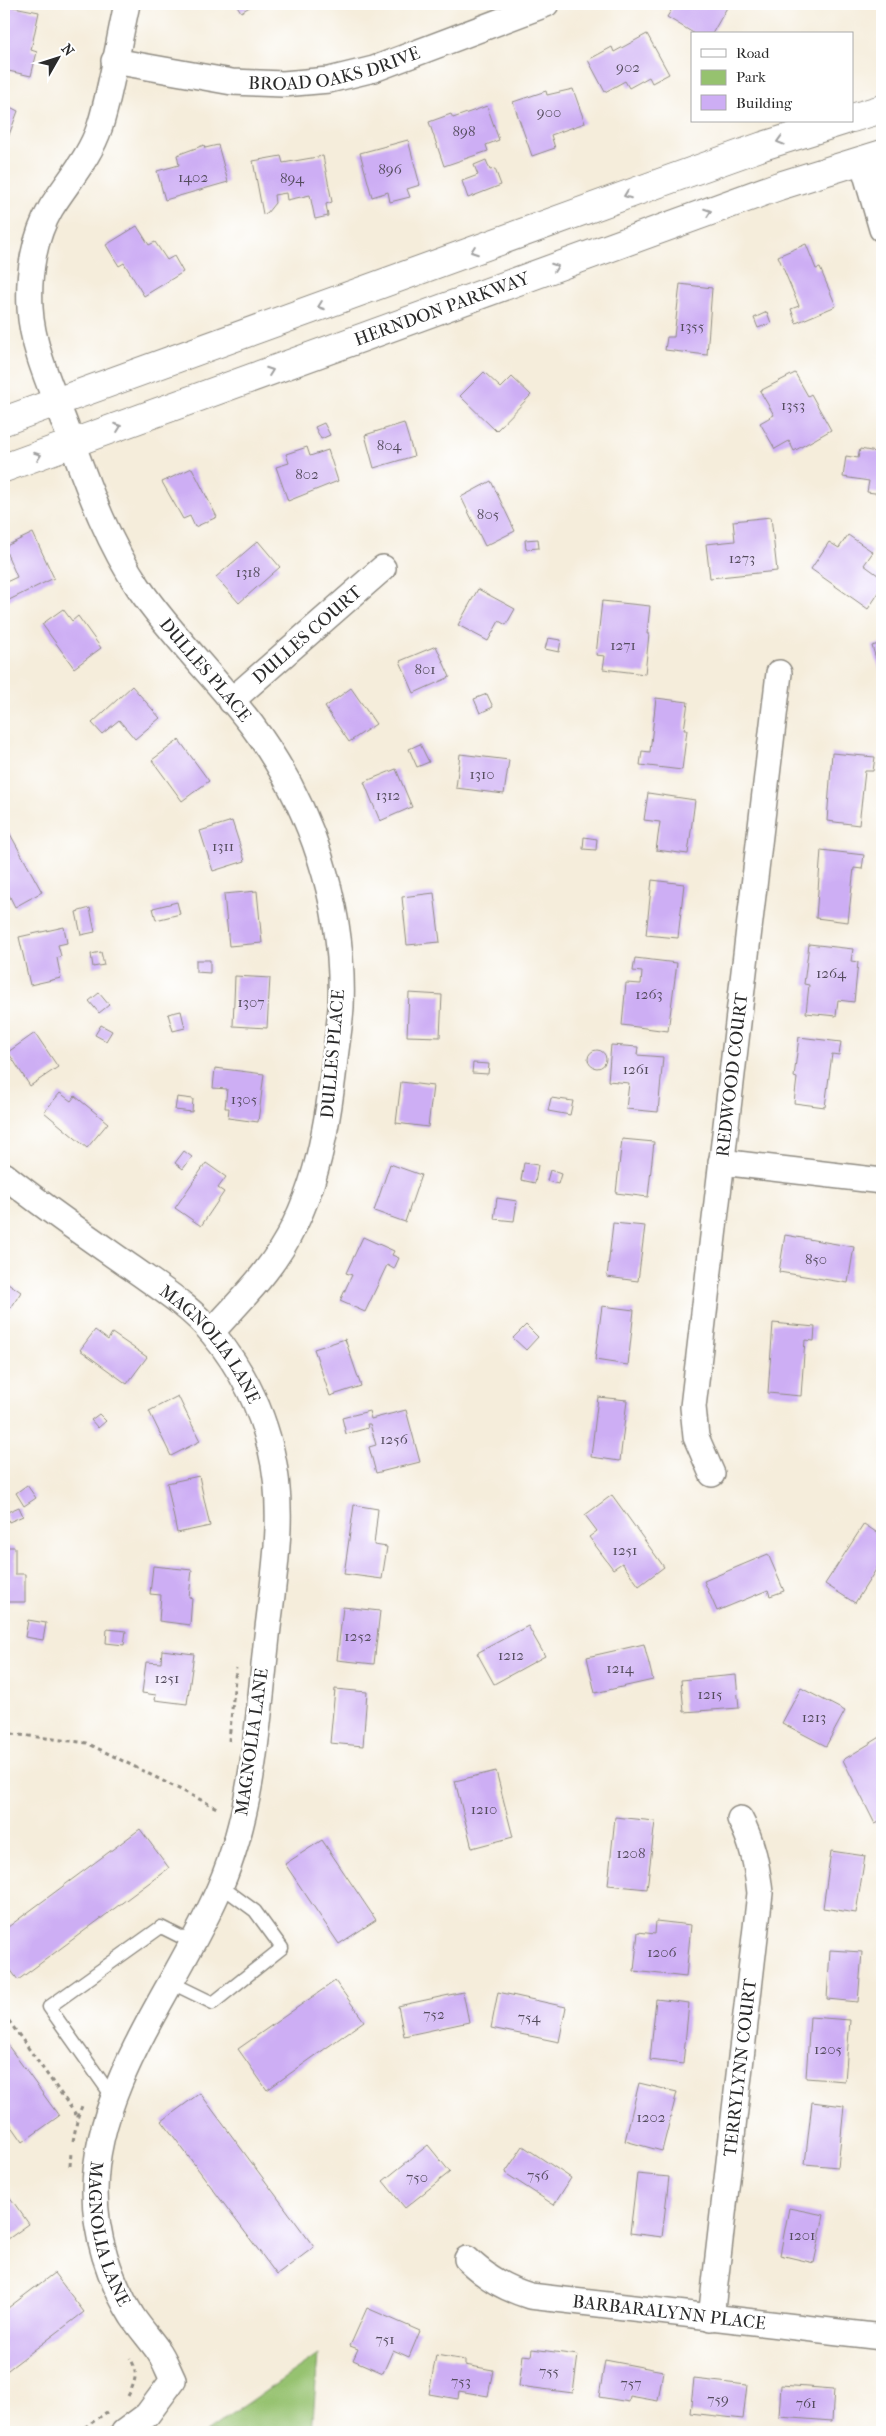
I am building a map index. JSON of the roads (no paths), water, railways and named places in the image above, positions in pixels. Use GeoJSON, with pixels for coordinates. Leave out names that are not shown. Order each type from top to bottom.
{"type":"FeatureCollection","features":[{"type":"Feature","properties":{"kind":"main road"},"geometry":{"type":"LineString","coordinates":[[854,117],[882,109]]}},
{"type":"Feature","properties":{"kind":"main road"},"geometry":{"type":"LineString","coordinates":[[4,421],[672,178],[840,122]]}},
{"type":"Feature","properties":{"kind":"main road","name":"HERNDON PARKWAY"},"geometry":{"type":"LineString","coordinates":[[4,468],[779,186],[872,157]]}},
{"type":"Feature","properties":{"kind":"street","name":"DULLES PLACE"},"geometry":{"type":"LineString","coordinates":[[127,4],[99,127],[86,156],[49,212],[37,241],[30,276],[30,310],[35,335],[56,402],[72,443],[110,536],[136,584],[164,623],[250,724],[276,762],[300,807],[319,854],[332,905],[339,954],[340,1006],[331,1102],[322,1152],[306,1202],[288,1238],[266,1271],[212,1332]]}},
{"type":"Feature","properties":{"kind":"street","name":"BROAD OAKS DRIVE"},"geometry":{"type":"LineString","coordinates":[[114,61],[232,82],[283,84],[329,80],[374,69],[546,4]]}},
{"type":"Feature","properties":{"kind":"street"},"geometry":{"type":"LineString","coordinates":[[872,157],[882,229]]}},
{"type":"Feature","properties":{"kind":"street","name":"DULLES COURT"},"geometry":{"type":"LineString","coordinates":[[231,701],[383,568]]}},
{"type":"Feature","properties":{"kind":"street","name":"REDWOOD COURT"},"geometry":{"type":"LineString","coordinates":[[712,1474],[696,1437],[693,1407],[779,673]]}},
{"type":"Feature","properties":{"kind":"street"},"geometry":{"type":"LineString","coordinates":[[721,1162],[882,1181]]}},
{"type":"Feature","properties":{"kind":"street","name":"MAGNOLIA LANE"},"geometry":{"type":"LineString","coordinates":[[4,1175],[35,1200],[181,1303],[212,1332],[239,1370],[258,1408],[272,1451],[279,1495],[277,1541],[253,1763],[234,1848],[221,1886],[193,1944],[122,2077],[105,2121],[96,2168],[97,2217],[101,2242],[118,2290],[130,2313],[158,2350],[174,2380],[147,2415],[124,2432]]}},
{"type":"Feature","properties":{"kind":"street","name":"TERRYLYNN COURT"},"geometry":{"type":"LineString","coordinates":[[711,2318],[760,1893],[757,1863],[748,1833],[740,1819]]}},
{"type":"Feature","properties":{"kind":"street","name":"BARBARALYNN PLACE"},"geometry":{"type":"LineString","coordinates":[[467,2259],[485,2276],[499,2284],[530,2296],[882,2336]]}},
{"type":"Feature","properties":{"kind":"lane"},"geometry":{"type":"LineString","coordinates":[[172,1983],[213,2003],[282,1948],[256,1911],[221,1886]]}},
{"type":"Feature","properties":{"kind":"lane"},"geometry":{"type":"LineString","coordinates":[[114,2099],[49,2007],[161,1927],[193,1944]]}}]}
